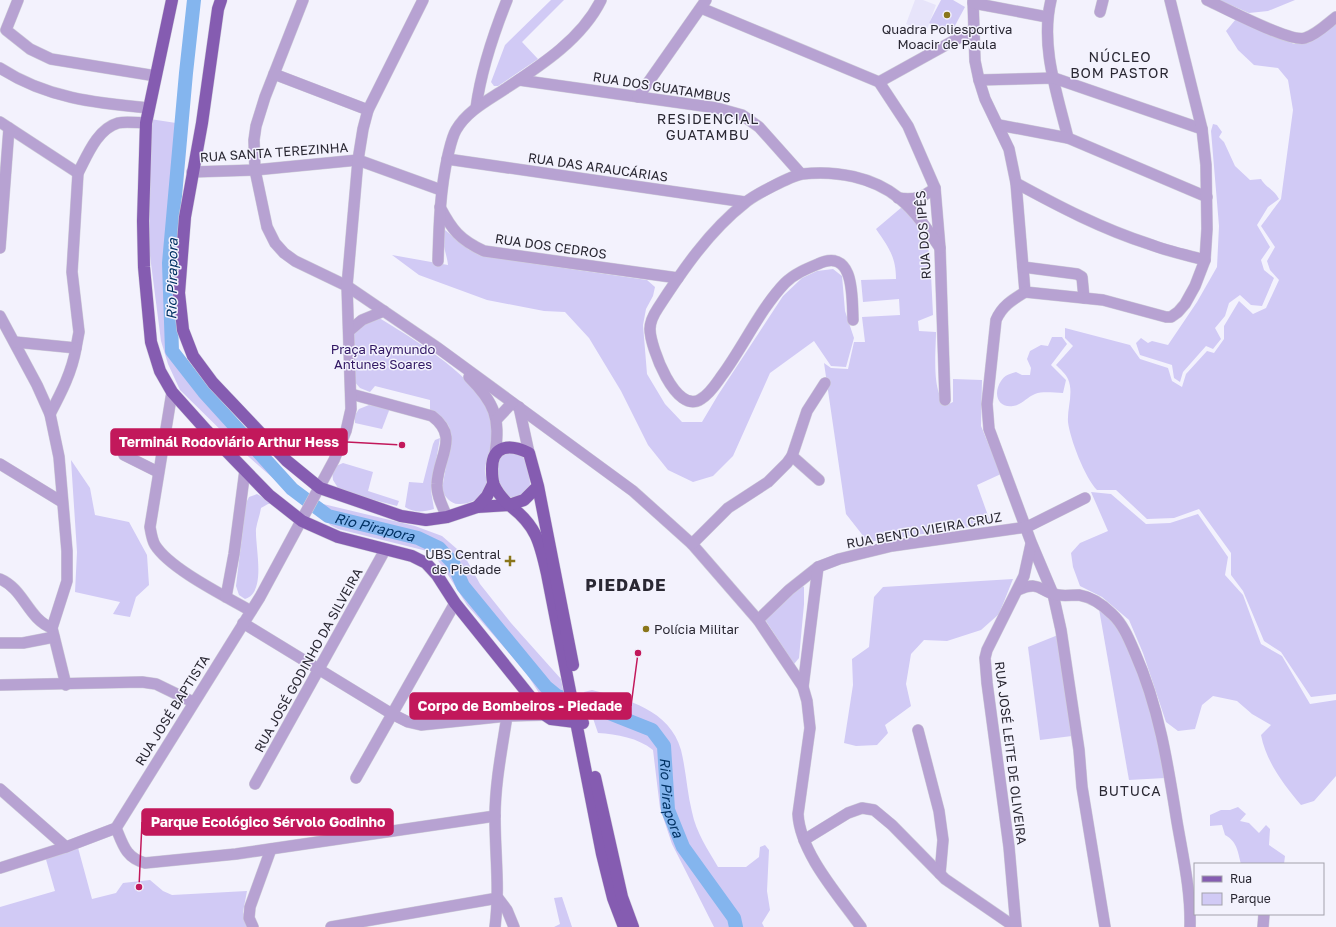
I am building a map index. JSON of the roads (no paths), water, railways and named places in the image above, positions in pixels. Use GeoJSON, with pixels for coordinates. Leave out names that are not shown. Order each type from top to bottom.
{"type":"FeatureCollection","features":[{"type":"Feature","properties":{"kind":"main road"},"geometry":{"type":"LineString","coordinates":[[172,0],[146,123],[143,221],[144,267],[151,342],[160,371],[172,392],[269,495],[338,537],[412,556],[426,563],[437,575],[455,604],[545,715],[551,719],[561,721],[579,720]]}},
{"type":"Feature","properties":{"kind":"main road"},"geometry":{"type":"LineString","coordinates":[[221,0],[218,9],[202,123],[185,217],[179,293],[183,330],[193,356],[213,383],[287,461],[320,488],[401,516],[426,520],[447,517],[477,507],[509,505],[524,500],[538,486]]}},
{"type":"Feature","properties":{"kind":"main road"},"geometry":{"type":"LineString","coordinates":[[477,507],[487,496],[493,484],[492,462],[495,454],[503,448],[512,447],[529,453],[547,529],[579,720],[622,897],[633,927]]}},
{"type":"Feature","properties":{"kind":"main road"},"geometry":{"type":"LineString","coordinates":[[493,484],[509,505],[547,529]]}},
{"type":"Feature","properties":{"kind":"main road"},"geometry":{"type":"LineString","coordinates":[[519,512],[535,532],[540,543],[574,689]]}},
{"type":"Feature","properties":{"kind":"main road"},"geometry":{"type":"LineString","coordinates":[[579,720],[580,741],[602,854],[613,898],[624,927]]}},
{"type":"Feature","properties":{"kind":"main road"},"geometry":{"type":"LineString","coordinates":[[561,721],[580,741]]}},
{"type":"Feature","properties":{"kind":"street"},"geometry":{"type":"LineString","coordinates":[[18,0],[3,34],[30,49],[51,59],[156,76]]}},
{"type":"Feature","properties":{"kind":"street"},"geometry":{"type":"LineString","coordinates":[[303,0],[274,74],[256,126],[254,140],[255,170],[267,227],[275,243],[284,253],[295,261],[347,286],[438,348],[632,491],[692,544],[758,620],[803,687],[807,701],[810,728],[798,814],[798,824],[804,840],[817,864],[861,927]]}},
{"type":"Feature","properties":{"kind":"street"},"geometry":{"type":"LineString","coordinates":[[320,488],[346,431],[350,409],[351,394],[347,286],[358,160],[363,129],[368,110],[423,0]]}},
{"type":"Feature","properties":{"kind":"street"},"geometry":{"type":"LineString","coordinates":[[476,108],[484,64],[507,0]]}},
{"type":"Feature","properties":{"kind":"street"},"geometry":{"type":"LineString","coordinates":[[438,261],[442,190],[448,159],[456,130],[465,118],[476,108],[519,80],[577,34],[597,10],[602,0]]}},
{"type":"Feature","properties":{"kind":"street"},"geometry":{"type":"LineString","coordinates":[[1051,0],[1047,17],[1048,47],[1068,138]]}},
{"type":"Feature","properties":{"kind":"street"},"geometry":{"type":"LineString","coordinates":[[1100,12],[1103,0]]}},
{"type":"Feature","properties":{"kind":"street"},"geometry":{"type":"LineString","coordinates":[[1105,927],[1086,809],[1066,661],[1053,594],[1002,466],[989,428],[987,404],[996,320],[1000,310],[1006,304],[1025,292],[1103,300],[1166,317],[1171,317],[1185,304],[1195,286],[1205,260],[1206,165],[1202,129],[1170,0]]}},
{"type":"Feature","properties":{"kind":"street"},"geometry":{"type":"LineString","coordinates":[[1207,0],[1279,33],[1300,39],[1311,35],[1336,17]]}},
{"type":"Feature","properties":{"kind":"street"},"geometry":{"type":"LineString","coordinates":[[1025,292],[1016,183],[1009,149],[999,125],[985,99],[979,80],[973,30],[973,1],[1047,17]]}},
{"type":"Feature","properties":{"kind":"street"},"geometry":{"type":"LineString","coordinates":[[638,97],[703,4],[879,82],[973,30]]}},
{"type":"Feature","properties":{"kind":"street"},"geometry":{"type":"LineString","coordinates":[[0,68],[35,88],[58,95],[110,105],[149,108]]}},
{"type":"Feature","properties":{"kind":"street"},"geometry":{"type":"LineString","coordinates":[[274,74],[368,110]]}},
{"type":"Feature","properties":{"kind":"street"},"geometry":{"type":"LineString","coordinates":[[979,80],[1054,78],[1202,129]]}},
{"type":"Feature","properties":{"kind":"street","name":"RUA DOS GUATAMBUS"},"geometry":{"type":"LineString","coordinates":[[519,80],[717,108],[742,115],[759,127],[801,174]]}},
{"type":"Feature","properties":{"kind":"street","name":"RUA DOS IPÊS"},"geometry":{"type":"LineString","coordinates":[[879,82],[908,126],[935,188],[940,248],[945,400]]}},
{"type":"Feature","properties":{"kind":"street"},"geometry":{"type":"LineString","coordinates":[[50,414],[67,380],[73,362],[79,332],[72,272],[78,173],[97,139],[108,128],[119,123],[146,123]]}},
{"type":"Feature","properties":{"kind":"street"},"geometry":{"type":"LineString","coordinates":[[4,125],[78,173]]}},
{"type":"Feature","properties":{"kind":"street"},"geometry":{"type":"LineString","coordinates":[[0,248],[4,125]]}},
{"type":"Feature","properties":{"kind":"street"},"geometry":{"type":"LineString","coordinates":[[999,125],[1068,138],[1206,196]]}},
{"type":"Feature","properties":{"kind":"street","name":"RUA DAS ARAUCÁRIAS"},"geometry":{"type":"LineString","coordinates":[[448,159],[745,202]]}},
{"type":"Feature","properties":{"kind":"street"},"geometry":{"type":"LineString","coordinates":[[358,160],[442,190]]}},
{"type":"Feature","properties":{"kind":"street","name":"RUA SANTA TEREZINHA"},"geometry":{"type":"LineString","coordinates":[[192,172],[255,170],[358,160]]}},
{"type":"Feature","properties":{"kind":"street"},"geometry":{"type":"LineString","coordinates":[[853,320],[850,279],[845,268],[836,262],[824,261],[799,272],[786,282],[773,298],[730,365],[707,395],[698,401],[688,402],[680,397],[668,381],[655,352],[650,329],[653,316],[678,278],[710,237],[745,202],[774,186],[801,174],[843,174],[870,180],[898,198],[920,220],[940,248]]}},
{"type":"Feature","properties":{"kind":"street"},"geometry":{"type":"LineString","coordinates":[[1016,183],[1056,205],[1112,230],[1148,244],[1205,260]]}},
{"type":"Feature","properties":{"kind":"street"},"geometry":{"type":"LineString","coordinates":[[898,198],[913,200],[924,196],[935,188]]}},
{"type":"Feature","properties":{"kind":"street","name":"RUA DOS CEDROS"},"geometry":{"type":"LineString","coordinates":[[440,207],[454,230],[467,243],[484,251],[678,278]]}},
{"type":"Feature","properties":{"kind":"street"},"geometry":{"type":"LineString","coordinates":[[1023,267],[1077,274],[1082,277],[1084,298]]}},
{"type":"Feature","properties":{"kind":"street"},"geometry":{"type":"LineString","coordinates":[[349,331],[362,320],[384,311]]}},
{"type":"Feature","properties":{"kind":"street"},"geometry":{"type":"LineString","coordinates":[[0,316],[37,384],[50,414],[59,457],[67,550],[67,581],[53,633],[66,684]]}},
{"type":"Feature","properties":{"kind":"street"},"geometry":{"type":"LineString","coordinates":[[15,342],[76,348]]}},
{"type":"Feature","properties":{"kind":"street"},"geometry":{"type":"LineString","coordinates":[[438,348],[470,378],[490,401],[497,419],[498,435],[495,454]]}},
{"type":"Feature","properties":{"kind":"street"},"geometry":{"type":"LineString","coordinates":[[692,544],[728,508],[768,482],[792,456],[807,411],[826,383]]}},
{"type":"Feature","properties":{"kind":"street"},"geometry":{"type":"LineString","coordinates":[[490,401],[492,388]]}},
{"type":"Feature","properties":{"kind":"street"},"geometry":{"type":"LineString","coordinates":[[172,392],[150,527],[154,544],[163,555],[189,574],[251,611]]}},
{"type":"Feature","properties":{"kind":"street"},"geometry":{"type":"LineString","coordinates":[[351,394],[432,416],[440,422],[446,430],[446,442],[437,483],[437,492],[447,517]]}},
{"type":"Feature","properties":{"kind":"street"},"geometry":{"type":"LineString","coordinates":[[497,419],[515,405]]}},
{"type":"Feature","properties":{"kind":"street"},"geometry":{"type":"LineString","coordinates":[[515,405],[529,453]]}},
{"type":"Feature","properties":{"kind":"street"},"geometry":{"type":"LineString","coordinates":[[124,455],[158,472]]}},
{"type":"Feature","properties":{"kind":"street"},"geometry":{"type":"LineString","coordinates":[[792,456],[819,480]]}},
{"type":"Feature","properties":{"kind":"street"},"geometry":{"type":"LineString","coordinates":[[0,464],[62,502]]}},
{"type":"Feature","properties":{"kind":"street"},"geometry":{"type":"LineString","coordinates":[[226,597],[234,554],[245,470]]}},
{"type":"Feature","properties":{"kind":"street","name":"RUA JOSÉ BAPTISTA"},"geometry":{"type":"LineString","coordinates":[[116,828],[251,611],[320,488]]}},
{"type":"Feature","properties":{"kind":"street","name":"RUA BENTO VIEIRA CRUZ"},"geometry":{"type":"LineString","coordinates":[[758,620],[789,590],[818,567],[839,558],[892,546],[1027,527],[1085,498]]}},
{"type":"Feature","properties":{"kind":"street","name":"RUA JOSÉ LEITE DE OLIVEIRA"},"geometry":{"type":"LineString","coordinates":[[1016,927],[1010,846],[987,683],[985,658],[1026,570],[1031,542]]}},
{"type":"Feature","properties":{"kind":"street","name":"RUA JOSÉ GODINHO DA SILVEIRA"},"geometry":{"type":"LineString","coordinates":[[255,784],[385,550]]}},
{"type":"Feature","properties":{"kind":"street"},"geometry":{"type":"LineString","coordinates":[[803,687],[818,567]]}},
{"type":"Feature","properties":{"kind":"street"},"geometry":{"type":"LineString","coordinates":[[0,579],[15,588],[40,622],[53,633]]}},
{"type":"Feature","properties":{"kind":"street"},"geometry":{"type":"LineString","coordinates":[[1018,590],[1032,585],[1044,588],[1053,594],[1084,596],[1103,606],[1114,615],[1129,637],[1144,673],[1159,726],[1172,782],[1189,894],[1190,927]]}},
{"type":"Feature","properties":{"kind":"street"},"geometry":{"type":"LineString","coordinates":[[356,778],[455,604]]}},
{"type":"Feature","properties":{"kind":"street"},"geometry":{"type":"LineString","coordinates":[[243,624],[319,668],[392,714],[408,722],[421,725],[507,716],[545,715]]}},
{"type":"Feature","properties":{"kind":"street"},"geometry":{"type":"LineString","coordinates":[[0,643],[23,643],[53,633]]}},
{"type":"Feature","properties":{"kind":"street"},"geometry":{"type":"LineString","coordinates":[[0,685],[142,682],[161,686],[193,702]]}},
{"type":"Feature","properties":{"kind":"street"},"geometry":{"type":"LineString","coordinates":[[495,927],[498,898],[495,816],[498,774],[507,716]]}},
{"type":"Feature","properties":{"kind":"street"},"geometry":{"type":"LineString","coordinates":[[918,730],[939,812],[943,840],[940,874]]}},
{"type":"Feature","properties":{"kind":"street"},"geometry":{"type":"LineString","coordinates":[[0,789],[66,847]]}},
{"type":"Feature","properties":{"kind":"street"},"geometry":{"type":"LineString","coordinates":[[804,840],[848,813],[862,808],[874,810],[892,825],[940,874],[1016,927]]}},
{"type":"Feature","properties":{"kind":"street"},"geometry":{"type":"LineString","coordinates":[[0,868],[66,847],[116,828],[129,855],[135,860],[146,863],[271,849],[495,816]]}},
{"type":"Feature","properties":{"kind":"street"},"geometry":{"type":"LineString","coordinates":[[253,927],[249,918],[250,907],[271,849]]}},
{"type":"Feature","properties":{"kind":"street"},"geometry":{"type":"LineString","coordinates":[[331,927],[498,898]]}},
{"type":"Feature","properties":{"kind":"street"},"geometry":{"type":"LineString","coordinates":[[498,898],[507,910],[514,927]]}},
{"type":"Feature","properties":{"kind":"street"},"geometry":{"type":"LineString","coordinates":[[1263,927],[1264,915]]}},
{"type":"Feature","properties":{"kind":"waterway","name":"Rio Pirapora"},"geometry":{"type":"LineString","coordinates":[[194,0],[169,263],[172,351],[204,392],[292,489],[328,516],[418,538],[439,548],[453,563],[463,586],[546,687],[557,696],[599,709],[652,730],[664,746],[668,810],[683,847],[734,918],[736,927]]}},
{"type":"Feature","properties":{"kind":"place","name":"Quadra Poliesportiva Moacir de Paula"},"geometry":{"type":"Point","coordinates":[947,15]}},
{"type":"Feature","properties":{"kind":"place","name":"Terminál Rodoviário Arthur Hess"},"geometry":{"type":"Point","coordinates":[402,445]}},
{"type":"Feature","properties":{"kind":"place","name":"UBS Central de Piedade"},"geometry":{"type":"Point","coordinates":[510,561]}},
{"type":"Feature","properties":{"kind":"place","name":"Polícia Militar"},"geometry":{"type":"Point","coordinates":[646,629]}},
{"type":"Feature","properties":{"kind":"place","name":"Corpo de Bombeiros - Piedade"},"geometry":{"type":"Point","coordinates":[638,653]}},
{"type":"Feature","properties":{"kind":"place","name":"Parque Ecológico Sérvolo Godinho"},"geometry":{"type":"Point","coordinates":[139,887]}},
{"type":"Feature","properties":{"kind":"district","name":"NÚCLEO BOM PASTOR"},"geometry":{"type":"Point","coordinates":[1120,66]}},
{"type":"Feature","properties":{"kind":"district","name":"RESIDENCIAL GUATAMBU"},"geometry":{"type":"Point","coordinates":[708,128]}},
{"type":"Feature","properties":{"kind":"district","name":"PIEDADE"},"geometry":{"type":"Point","coordinates":[626,585]}},
{"type":"Feature","properties":{"kind":"district","name":"BUTUCA"},"geometry":{"type":"Point","coordinates":[1130,791]}},
{"type":"Feature","properties":{"kind":"park label","name":"Praça Raymundo Antunes Soares"},"geometry":{"type":"Point","coordinates":[383,356]}}]}
